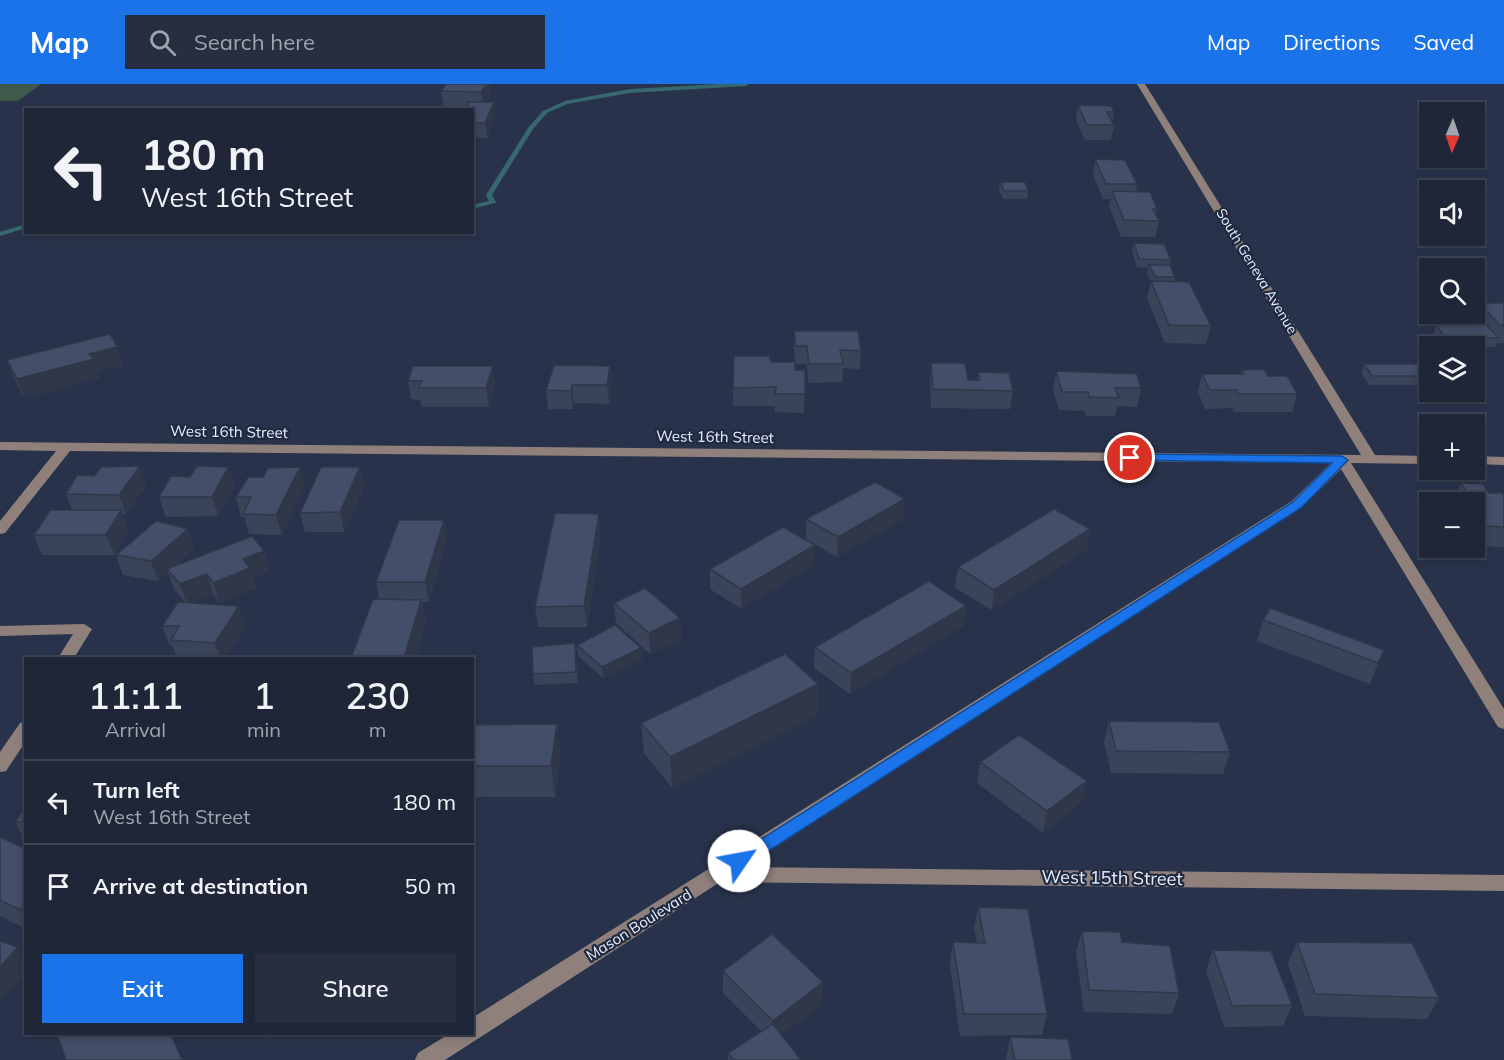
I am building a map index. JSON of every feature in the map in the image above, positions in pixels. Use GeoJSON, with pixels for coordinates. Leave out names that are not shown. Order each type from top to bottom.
{"type":"FeatureCollection","features":[{"type":"Feature","properties":{"kind":"street","name":"South Geneva Avenue"},"geometry":{"type":"LineString","coordinates":[[1141,84],[1371,460]]}},
{"type":"Feature","properties":{"kind":"street","name":"West 16th Street"},"geometry":{"type":"LineString","coordinates":[[0,446],[1419,460]]}},
{"type":"Feature","properties":{"kind":"street"},"geometry":{"type":"LineString","coordinates":[[0,530],[67,446]]}},
{"type":"Feature","properties":{"kind":"street"},"geometry":{"type":"LineString","coordinates":[[1342,460],[1504,723]]}},
{"type":"Feature","properties":{"kind":"street","name":"Mason Boulevard"},"geometry":{"type":"LineString","coordinates":[[474,1029],[1297,504],[1342,460]]}},
{"type":"Feature","properties":{"kind":"street"},"geometry":{"type":"LineString","coordinates":[[1485,460],[1504,461]]}},
{"type":"Feature","properties":{"kind":"street"},"geometry":{"type":"LineString","coordinates":[[0,631],[84,629],[67,657]]}},
{"type":"Feature","properties":{"kind":"street"},"geometry":{"type":"LineString","coordinates":[[0,766],[24,730]]}},
{"type":"Feature","properties":{"kind":"street","name":"West 15th Street"},"geometry":{"type":"LineString","coordinates":[[719,874],[1504,883]]}},
{"type":"Feature","properties":{"kind":"street"},"geometry":{"type":"LineString","coordinates":[[426,1060],[465,1035]]}},
{"type":"Feature","properties":{"kind":"green space"},"geometry":{"type":"Polygon","coordinates":[[[0,84],[41,84],[18,101],[0,101],[0,84]]]}},
{"type":"Feature","properties":{"kind":"building"},"geometry":{"type":"Polygon","coordinates":[[[446,84],[487,84],[481,92],[441,91],[446,84]]]}},
{"type":"Feature","properties":{"kind":"building"},"geometry":{"type":"Polygon","coordinates":[[[469,102],[494,102],[485,123],[474,123],[474,108],[466,108],[469,102]]]}},
{"type":"Feature","properties":{"kind":"building"},"geometry":{"type":"Polygon","coordinates":[[[1078,105],[1111,106],[1114,112],[1107,112],[1114,125],[1087,125],[1078,105]]]}},
{"type":"Feature","properties":{"kind":"building"},"geometry":{"type":"Polygon","coordinates":[[[1095,159],[1125,160],[1137,184],[1106,184],[1095,159]]]}},
{"type":"Feature","properties":{"kind":"building"},"geometry":{"type":"Polygon","coordinates":[[[1000,182],[1025,182],[1028,191],[1004,191],[1000,182]]]}},
{"type":"Feature","properties":{"kind":"building"},"geometry":{"type":"Polygon","coordinates":[[[1112,191],[1150,192],[1157,209],[1153,209],[1159,221],[1124,220],[1112,191]]]}},
{"type":"Feature","properties":{"kind":"building"},"geometry":{"type":"Polygon","coordinates":[[[1134,243],[1164,244],[1171,260],[1139,259],[1134,243]]]}},
{"type":"Feature","properties":{"kind":"building"},"geometry":{"type":"Polygon","coordinates":[[[1148,265],[1170,265],[1175,277],[1156,277],[1148,265]]]}},
{"type":"Feature","properties":{"kind":"building"},"geometry":{"type":"Polygon","coordinates":[[[1151,281],[1189,282],[1211,326],[1169,325],[1151,281]]]}},
{"type":"Feature","properties":{"kind":"building"},"geometry":{"type":"Polygon","coordinates":[[[1485,303],[1504,303],[1504,325],[1500,325],[1485,309],[1485,303]]]}},
{"type":"Feature","properties":{"kind":"building"},"geometry":{"type":"Polygon","coordinates":[[[1436,325],[1486,325],[1499,338],[1485,338],[1485,336],[1444,336],[1436,325]]]}},
{"type":"Feature","properties":{"kind":"building"},"geometry":{"type":"Polygon","coordinates":[[[794,331],[858,331],[861,351],[840,350],[843,364],[809,364],[807,346],[796,346],[794,331]]]}},
{"type":"Feature","properties":{"kind":"building"},"geometry":{"type":"Polygon","coordinates":[[[110,334],[117,347],[89,354],[94,359],[17,379],[7,360],[110,334]]]}},
{"type":"Feature","properties":{"kind":"building"},"geometry":{"type":"Polygon","coordinates":[[[734,356],[769,356],[771,362],[795,362],[795,370],[805,370],[805,394],[775,394],[776,387],[733,388],[734,356]]]}},
{"type":"Feature","properties":{"kind":"building"},"geometry":{"type":"Polygon","coordinates":[[[931,363],[965,363],[968,380],[980,380],[978,372],[1009,373],[1013,391],[933,389],[931,363]]]}},
{"type":"Feature","properties":{"kind":"building"},"geometry":{"type":"Polygon","coordinates":[[[1364,364],[1419,364],[1419,376],[1372,376],[1364,364]]]}},
{"type":"Feature","properties":{"kind":"building"},"geometry":{"type":"Polygon","coordinates":[[[554,365],[610,366],[607,385],[572,385],[571,391],[546,390],[554,365]]]}},
{"type":"Feature","properties":{"kind":"building"},"geometry":{"type":"Polygon","coordinates":[[[413,366],[493,366],[486,388],[418,388],[422,381],[408,381],[413,366]]]}},
{"type":"Feature","properties":{"kind":"building"},"geometry":{"type":"Polygon","coordinates":[[[1264,369],[1268,376],[1287,376],[1297,394],[1238,394],[1237,390],[1210,390],[1202,374],[1244,374],[1242,370],[1264,369]]]}},
{"type":"Feature","properties":{"kind":"building"},"geometry":{"type":"Polygon","coordinates":[[[1056,371],[1137,374],[1141,388],[1115,388],[1119,398],[1089,397],[1088,392],[1062,392],[1056,371]]]}},
{"type":"Feature","properties":{"kind":"building"},"geometry":{"type":"Polygon","coordinates":[[[140,466],[119,495],[66,494],[77,475],[94,476],[101,467],[140,466]]]}},
{"type":"Feature","properties":{"kind":"building"},"geometry":{"type":"Polygon","coordinates":[[[197,466],[228,467],[212,497],[159,497],[171,476],[190,477],[197,466]]]}},
{"type":"Feature","properties":{"kind":"building"},"geometry":{"type":"Polygon","coordinates":[[[300,467],[276,515],[243,514],[251,497],[236,497],[248,477],[263,477],[268,468],[300,467]]]}},
{"type":"Feature","properties":{"kind":"building"},"geometry":{"type":"Polygon","coordinates":[[[321,467],[360,467],[340,512],[300,513],[321,467]]]}},
{"type":"Feature","properties":{"kind":"building"},"geometry":{"type":"Polygon","coordinates":[[[875,482],[905,499],[838,537],[806,519],[875,482]]]}},
{"type":"Feature","properties":{"kind":"building"},"geometry":{"type":"Polygon","coordinates":[[[1461,483],[1483,484],[1489,493],[1504,493],[1504,527],[1485,525],[1485,492],[1467,492],[1461,483]]]}},
{"type":"Feature","properties":{"kind":"building"},"geometry":{"type":"Polygon","coordinates":[[[1054,509],[1090,529],[994,590],[958,567],[1054,509]]]}},
{"type":"Feature","properties":{"kind":"building"},"geometry":{"type":"Polygon","coordinates":[[[50,510],[121,510],[106,535],[34,535],[50,510]]]}},
{"type":"Feature","properties":{"kind":"building"},"geometry":{"type":"Polygon","coordinates":[[[555,513],[599,514],[584,606],[535,607],[555,513]]]}},
{"type":"Feature","properties":{"kind":"building"},"geometry":{"type":"Polygon","coordinates":[[[399,520],[444,520],[425,582],[376,582],[399,520]]]}},
{"type":"Feature","properties":{"kind":"building"},"geometry":{"type":"Polygon","coordinates":[[[156,521],[188,529],[151,561],[116,555],[156,521]]]}},
{"type":"Feature","properties":{"kind":"building"},"geometry":{"type":"Polygon","coordinates":[[[783,527],[815,545],[741,589],[710,569],[783,527]]]}},
{"type":"Feature","properties":{"kind":"building"},"geometry":{"type":"Polygon","coordinates":[[[252,536],[264,551],[243,559],[250,568],[213,583],[207,574],[180,584],[167,569],[252,536]]]}},
{"type":"Feature","properties":{"kind":"building"},"geometry":{"type":"Polygon","coordinates":[[[929,581],[966,606],[851,673],[815,647],[929,581]]]}},
{"type":"Feature","properties":{"kind":"building"},"geometry":{"type":"Polygon","coordinates":[[[645,588],[680,618],[649,633],[614,603],[645,588]]]}},
{"type":"Feature","properties":{"kind":"building"},"geometry":{"type":"Polygon","coordinates":[[[373,599],[421,600],[404,657],[351,657],[373,599]]]}},
{"type":"Feature","properties":{"kind":"building"},"geometry":{"type":"Polygon","coordinates":[[[178,602],[239,606],[215,643],[171,640],[179,626],[162,626],[178,602]]]}},
{"type":"Feature","properties":{"kind":"building"},"geometry":{"type":"Polygon","coordinates":[[[1270,608],[1384,650],[1378,663],[1263,620],[1270,608]]]}},
{"type":"Feature","properties":{"kind":"building"},"geometry":{"type":"Polygon","coordinates":[[[615,625],[641,648],[602,667],[577,645],[615,625]]]}},
{"type":"Feature","properties":{"kind":"building"},"geometry":{"type":"Polygon","coordinates":[[[575,643],[576,672],[533,674],[532,647],[575,643]]]}},
{"type":"Feature","properties":{"kind":"building"},"geometry":{"type":"Polygon","coordinates":[[[785,654],[818,684],[670,757],[641,723],[785,654]]]}},
{"type":"Feature","properties":{"kind":"building"},"geometry":{"type":"Polygon","coordinates":[[[1109,721],[1219,722],[1230,752],[1116,751],[1109,721]]]}},
{"type":"Feature","properties":{"kind":"building"},"geometry":{"type":"Polygon","coordinates":[[[557,724],[551,766],[474,766],[474,725],[557,724]]]}},
{"type":"Feature","properties":{"kind":"building"},"geometry":{"type":"Polygon","coordinates":[[[1019,735],[1087,781],[1047,811],[980,762],[1019,735]]]}},
{"type":"Feature","properties":{"kind":"building"},"geometry":{"type":"Polygon","coordinates":[[[24,809],[24,822],[15,822],[24,809]]]}},
{"type":"Feature","properties":{"kind":"building"},"geometry":{"type":"Polygon","coordinates":[[[0,837],[24,848],[24,907],[20,910],[0,900],[0,837]]]}},
{"type":"Feature","properties":{"kind":"building"},"geometry":{"type":"Polygon","coordinates":[[[978,907],[1028,909],[1047,1014],[964,1014],[953,942],[985,943],[978,907]]]}},
{"type":"Feature","properties":{"kind":"building"},"geometry":{"type":"Polygon","coordinates":[[[1082,931],[1120,932],[1122,942],[1170,946],[1179,993],[1089,990],[1082,931]]]}},
{"type":"Feature","properties":{"kind":"building"},"geometry":{"type":"Polygon","coordinates":[[[772,934],[823,982],[773,1021],[723,971],[772,934]]]}},
{"type":"Feature","properties":{"kind":"building"},"geometry":{"type":"Polygon","coordinates":[[[0,941],[18,947],[0,967],[0,941]]]}},
{"type":"Feature","properties":{"kind":"building"},"geometry":{"type":"Polygon","coordinates":[[[1297,942],[1412,943],[1439,998],[1315,994],[1297,942]]]}},
{"type":"Feature","properties":{"kind":"building"},"geometry":{"type":"Polygon","coordinates":[[[1213,950],[1271,951],[1292,1005],[1232,1006],[1213,950]]]}},
{"type":"Feature","properties":{"kind":"building"},"geometry":{"type":"Polygon","coordinates":[[[773,1024],[801,1060],[734,1060],[728,1053],[773,1024]]]}},
{"type":"Feature","properties":{"kind":"building"},"geometry":{"type":"Polygon","coordinates":[[[57,1035],[171,1035],[182,1060],[66,1060],[57,1035]]]}},
{"type":"Feature","properties":{"kind":"building"},"geometry":{"type":"Polygon","coordinates":[[[1010,1037],[1068,1039],[1072,1060],[1015,1060],[1010,1037]]]}},
{"type":"Feature","properties":{"kind":"waterway"},"geometry":{"type":"LineString","coordinates":[[474,207],[493,202],[489,195],[531,128],[545,112],[565,103],[630,91],[746,84]]}},
{"type":"Feature","properties":{"kind":"waterway"},"geometry":{"type":"LineString","coordinates":[[0,234],[24,227]]}},
{"type":"Feature","properties":{"kind":"route"},"geometry":{"type":"LineString","coordinates":[[739,861],[1297,504],[1342,460],[1130,458]]}}]}
